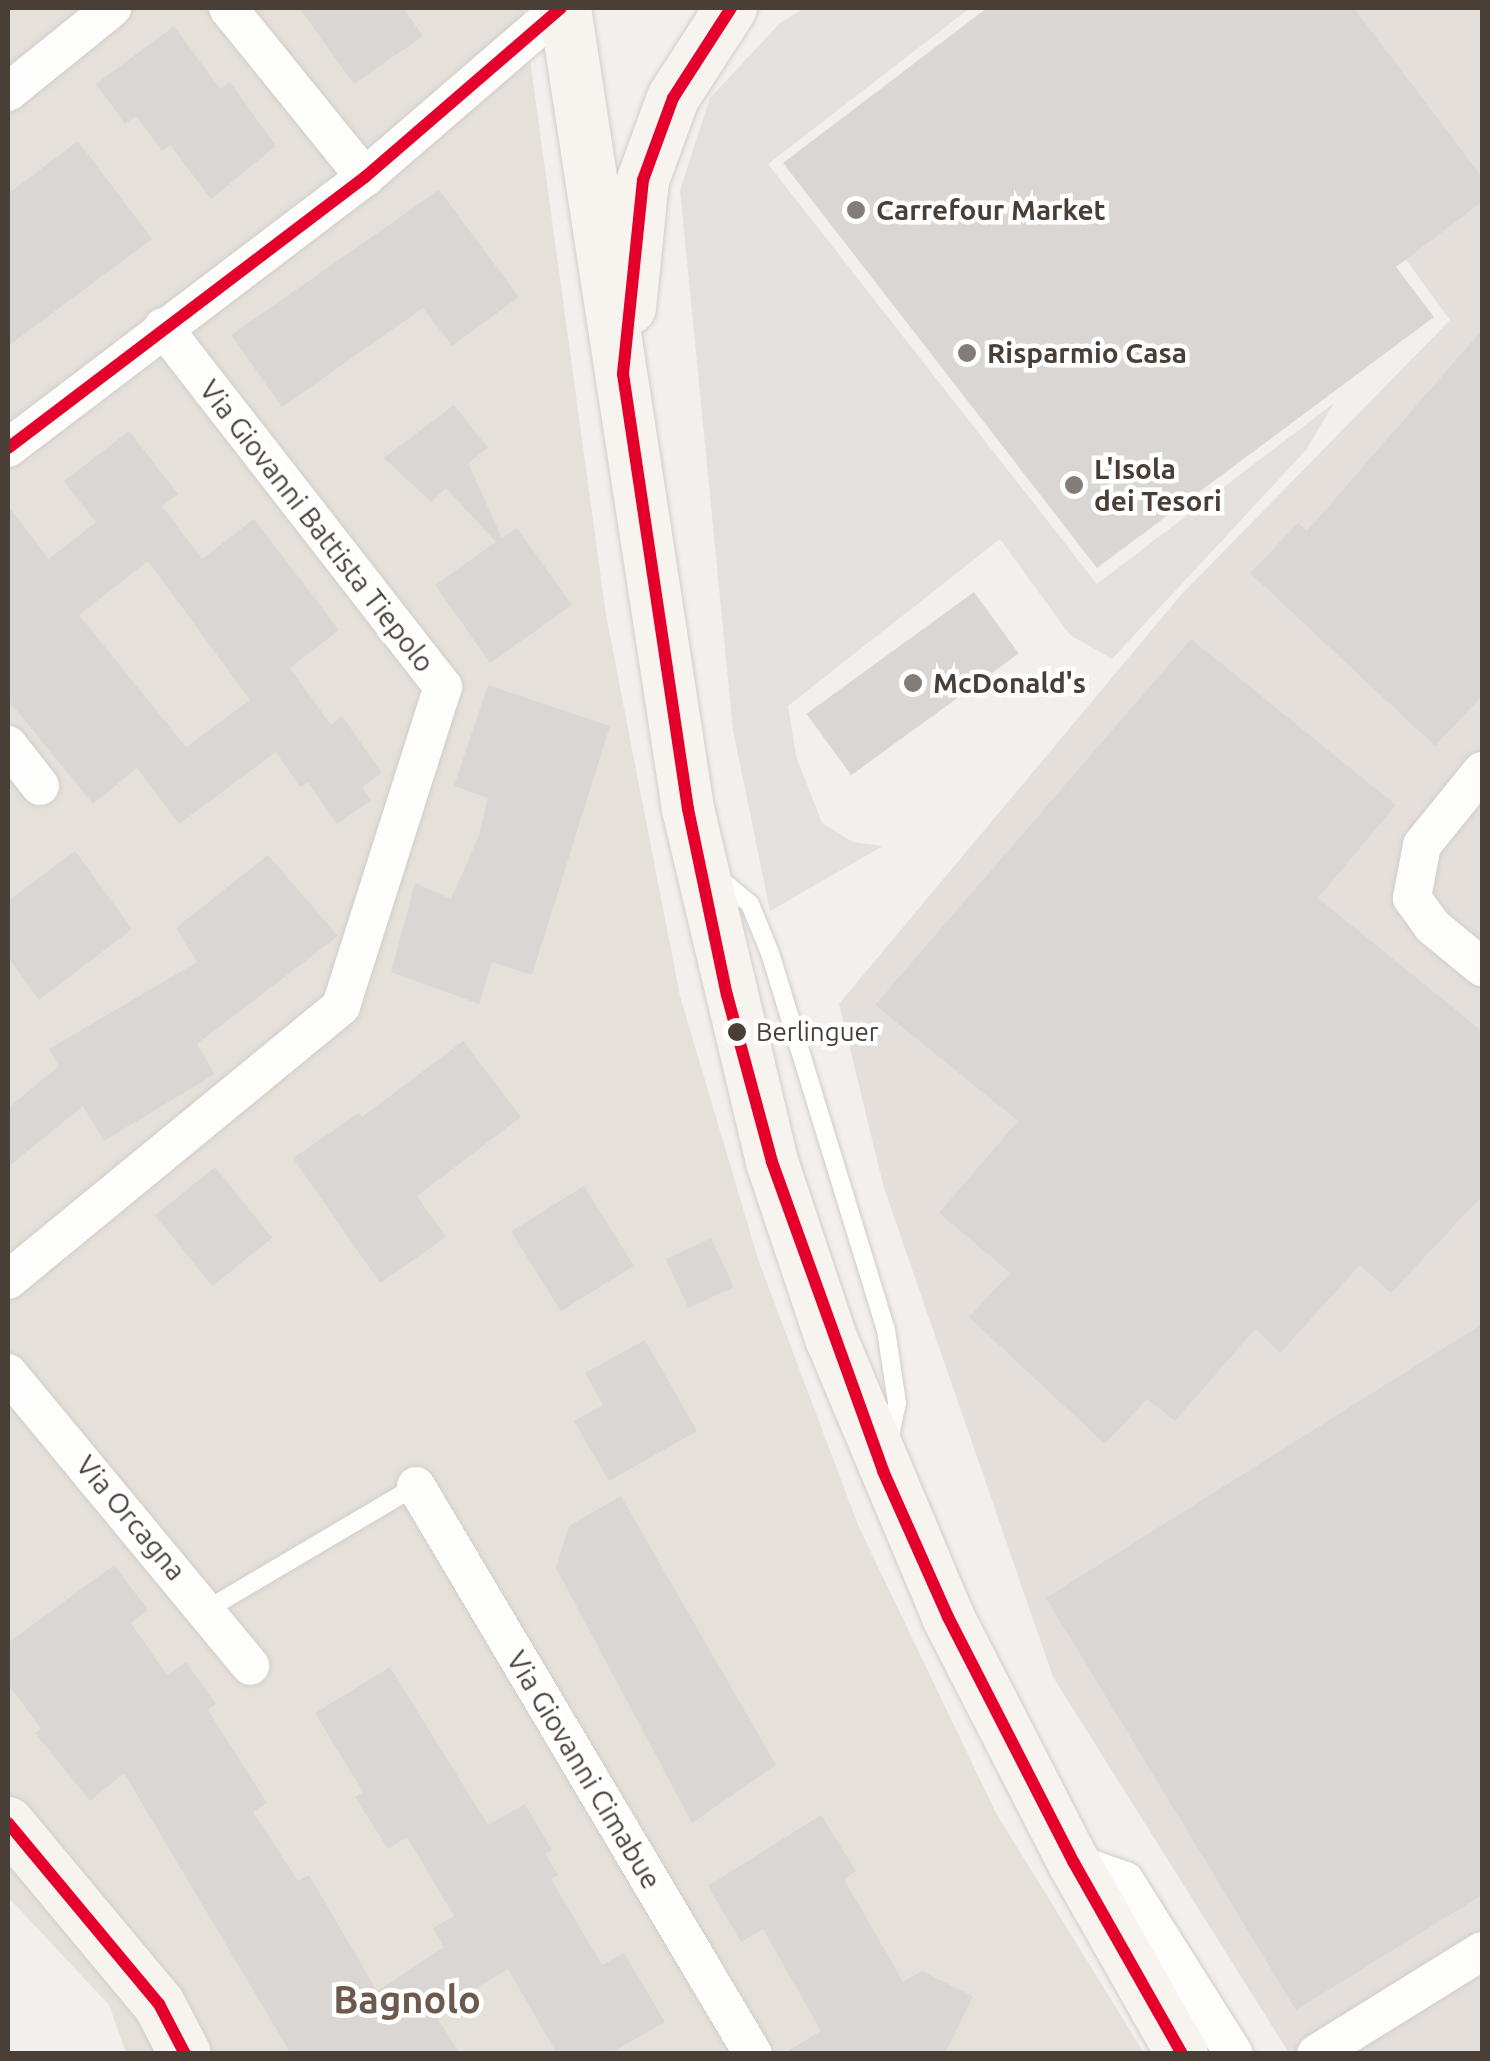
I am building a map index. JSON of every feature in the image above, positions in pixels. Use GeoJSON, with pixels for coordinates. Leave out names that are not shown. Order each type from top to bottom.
{"type":"FeatureCollection","features":[{"type":"Feature","properties":{"kind":"main road"},"geometry":{"type":"LineString","coordinates":[[563,8],[698,860],[772,1162],[882,1470],[948,1617],[1074,1864],[1182,2054]]}},
{"type":"Feature","properties":{"kind":"main road"},"geometry":{"type":"LineString","coordinates":[[623,374],[644,180],[673,98],[731,8]]}},
{"type":"Feature","properties":{"kind":"main road"},"geometry":{"type":"LineString","coordinates":[[8,1822],[159,2004],[185,2054]]}},
{"type":"Feature","properties":{"kind":"street"},"geometry":{"type":"LineString","coordinates":[[8,92],[112,8]]}},
{"type":"Feature","properties":{"kind":"street"},"geometry":{"type":"LineString","coordinates":[[228,8],[365,177]]}},
{"type":"Feature","properties":{"kind":"street"},"geometry":{"type":"LineString","coordinates":[[8,448],[365,177],[563,8]]}},
{"type":"Feature","properties":{"kind":"street","name":"Via Giovanni Battista Tiepolo"},"geometry":{"type":"LineString","coordinates":[[8,1280],[341,1006],[443,687],[163,327]]}},
{"type":"Feature","properties":{"kind":"street"},"geometry":{"type":"LineString","coordinates":[[8,745],[40,786]]}},
{"type":"Feature","properties":{"kind":"street"},"geometry":{"type":"LineString","coordinates":[[1482,771],[1422,844],[1412,898],[1432,926],[1482,968]]}},
{"type":"Feature","properties":{"kind":"street","name":"Via Orcagna"},"geometry":{"type":"LineString","coordinates":[[8,1373],[208,1610],[250,1666]]}},
{"type":"Feature","properties":{"kind":"street","name":"Via Giovanni Cimabue"},"geometry":{"type":"LineString","coordinates":[[416,1486],[752,2054]]}},
{"type":"Feature","properties":{"kind":"street"},"geometry":{"type":"LineString","coordinates":[[1074,1864],[1125,1881],[1234,2054]]}},
{"type":"Feature","properties":{"kind":"street"},"geometry":{"type":"LineString","coordinates":[[1316,2054],[1482,1952]]}},
{"type":"Feature","properties":{"kind":"lane"},"geometry":{"type":"LineString","coordinates":[[208,1610],[416,1486]]}},
{"type":"Feature","properties":{"kind":"shaded area"},"geometry":{"type":"Polygon","coordinates":[[[8,8],[523,8],[606,615],[680,996],[758,1259],[858,1525],[996,1813],[1144,2053],[126,2053],[109,2005],[8,1897],[8,8]]]}},
{"type":"Feature","properties":{"kind":"shaded area"},"geometry":{"type":"Polygon","coordinates":[[[805,8],[970,8],[768,164],[1097,584],[1334,403],[1306,450],[1112,659],[1070,635],[1000,539],[788,706],[796,756],[822,823],[853,842],[883,846],[770,911],[733,730],[680,190],[710,98],[780,23],[805,8]]]}},
{"type":"Feature","properties":{"kind":"shaded area"},"geometry":{"type":"Polygon","coordinates":[[[1222,8],[1482,8],[1482,2053],[1289,2053],[1053,1677],[884,1188],[839,1004],[1180,596],[1450,320],[1222,8]]]}},
{"type":"Feature","properties":{"kind":"building"},"geometry":{"type":"Polygon","coordinates":[[[299,8],[403,8],[423,36],[354,84],[299,8]]]}},
{"type":"Feature","properties":{"kind":"building"},"geometry":{"type":"Polygon","coordinates":[[[987,8],[1354,8],[1482,177],[1482,202],[1396,267],[1434,317],[1097,568],[783,163],[987,8]]]}},
{"type":"Feature","properties":{"kind":"building"},"geometry":{"type":"Polygon","coordinates":[[[174,26],[220,89],[230,82],[276,146],[211,199],[170,145],[162,151],[136,116],[125,124],[96,84],[174,26]]]}},
{"type":"Feature","properties":{"kind":"building"},"geometry":{"type":"Polygon","coordinates":[[[78,141],[152,239],[8,346],[8,194],[78,141]]]}},
{"type":"Feature","properties":{"kind":"building"},"geometry":{"type":"Polygon","coordinates":[[[439,190],[519,297],[452,346],[423,308],[282,407],[231,335],[439,190]]]}},
{"type":"Feature","properties":{"kind":"building"},"geometry":{"type":"Polygon","coordinates":[[[1482,330],[1482,696],[1435,746],[1250,573],[1298,523],[1307,531],[1482,330]]]}},
{"type":"Feature","properties":{"kind":"building"},"geometry":{"type":"Polygon","coordinates":[[[454,405],[488,448],[468,463],[502,538],[517,528],[572,605],[490,663],[435,585],[496,542],[446,488],[431,502],[384,458],[454,405]]]}},
{"type":"Feature","properties":{"kind":"building"},"geometry":{"type":"Polygon","coordinates":[[[129,431],[178,494],[162,506],[202,559],[254,519],[339,630],[290,668],[331,725],[342,716],[382,773],[362,787],[371,800],[337,824],[308,782],[300,787],[276,752],[179,824],[137,768],[93,804],[8,700],[8,506],[49,559],[96,522],[64,481],[129,431]],[[148,561],[79,615],[186,747],[250,700],[148,561]]]}},
{"type":"Feature","properties":{"kind":"building","name":"McDonald's"},"geometry":{"type":"Polygon","coordinates":[[[974,592],[1019,653],[851,775],[807,714],[974,592]]]}},
{"type":"Feature","properties":{"kind":"building"},"geometry":{"type":"Polygon","coordinates":[[[1191,639],[1396,805],[1318,898],[1482,1031],[1482,1196],[1391,1293],[1360,1265],[1280,1353],[1255,1329],[1175,1421],[1147,1399],[1105,1444],[969,1317],[1010,1273],[939,1213],[1018,1121],[875,1005],[1191,639]]]}},
{"type":"Feature","properties":{"kind":"building"},"geometry":{"type":"Polygon","coordinates":[[[488,685],[610,726],[532,975],[492,962],[479,1004],[391,972],[415,883],[451,899],[479,836],[488,798],[454,786],[488,685]]]}},
{"type":"Feature","properties":{"kind":"building"},"geometry":{"type":"Polygon","coordinates":[[[75,851],[132,929],[39,1000],[8,957],[8,901],[75,851]]]}},
{"type":"Feature","properties":{"kind":"building"},"geometry":{"type":"Polygon","coordinates":[[[268,855],[338,936],[197,1044],[215,1074],[104,1141],[83,1106],[8,1167],[8,1108],[59,1066],[49,1049],[197,962],[176,928],[268,855]]]}},
{"type":"Feature","properties":{"kind":"building"},"geometry":{"type":"Polygon","coordinates":[[[463,1041],[521,1117],[417,1196],[446,1237],[380,1283],[293,1158],[359,1113],[362,1117],[463,1041]]]}},
{"type":"Feature","properties":{"kind":"building"},"geometry":{"type":"Polygon","coordinates":[[[215,1167],[272,1238],[212,1286],[155,1215],[215,1167]]]}},
{"type":"Feature","properties":{"kind":"building"},"geometry":{"type":"Polygon","coordinates":[[[584,1186],[634,1266],[561,1311],[511,1232],[584,1186]]]}},
{"type":"Feature","properties":{"kind":"building"},"geometry":{"type":"Polygon","coordinates":[[[711,1238],[734,1287],[689,1308],[666,1259],[711,1238]]]}},
{"type":"Feature","properties":{"kind":"building"},"geometry":{"type":"Polygon","coordinates":[[[1482,1324],[1482,1895],[1296,2010],[1046,1598],[1482,1324]]]}},
{"type":"Feature","properties":{"kind":"building"},"geometry":{"type":"Polygon","coordinates":[[[645,1340],[697,1431],[609,1481],[574,1421],[603,1405],[585,1373],[645,1340]]]}},
{"type":"Feature","properties":{"kind":"building"},"geometry":{"type":"Polygon","coordinates":[[[621,1496],[776,1765],[692,1823],[556,1568],[569,1526],[621,1496]]]}},
{"type":"Feature","properties":{"kind":"building"},"geometry":{"type":"Polygon","coordinates":[[[114,1565],[148,1610],[131,1623],[167,1675],[186,1662],[216,1704],[208,1710],[267,1803],[253,1812],[298,1881],[309,1875],[377,1991],[444,1947],[433,1928],[454,1916],[407,1837],[388,1849],[355,1797],[363,1792],[315,1713],[390,1667],[488,1825],[525,1804],[552,1850],[545,1854],[558,1875],[551,1879],[602,1965],[624,1953],[665,2022],[609,2054],[557,2054],[508,1969],[434,2013],[460,2054],[291,2054],[124,1773],[90,1801],[35,1733],[41,1729],[8,1684],[8,1643],[114,1565]]]}},
{"type":"Feature","properties":{"kind":"building"},"geometry":{"type":"Polygon","coordinates":[[[821,1815],[856,1871],[844,1879],[903,1982],[922,1971],[973,1996],[945,2054],[783,2054],[821,2031],[763,1929],[741,1942],[708,1886],[821,1815]]]}},
{"type":"Feature","properties":{"kind":"transit line"},"geometry":{"type":"LineString","coordinates":[[8,448],[365,177],[561,8]]}},
{"type":"Feature","properties":{"kind":"transit line"},"geometry":{"type":"LineString","coordinates":[[731,8],[673,98],[643,180],[623,374],[688,809],[727,995],[772,1162],[883,1471],[948,1617],[1074,1863],[1182,2054]]}},
{"type":"Feature","properties":{"kind":"transit line"},"geometry":{"type":"LineString","coordinates":[[8,1823],[159,2004],[185,2054]]}},
{"type":"Feature","properties":{"kind":"place","name":"Carrefour Market"},"geometry":{"type":"Point","coordinates":[856,210]}},
{"type":"Feature","properties":{"kind":"place","name":"Risparmio Casa"},"geometry":{"type":"Point","coordinates":[967,353]}},
{"type":"Feature","properties":{"kind":"place","name":"L'Isola dei Tesori"},"geometry":{"type":"Point","coordinates":[1074,485]}},
{"type":"Feature","properties":{"kind":"place","name":"McDonald's"},"geometry":{"type":"Point","coordinates":[913,683]}},
{"type":"Feature","properties":{"kind":"place","name":"Berlinguer"},"geometry":{"type":"Point","coordinates":[737,1032]}},
{"type":"Feature","properties":{"kind":"district","name":"Bagnolo"},"geometry":{"type":"Point","coordinates":[407,2000]}}]}
